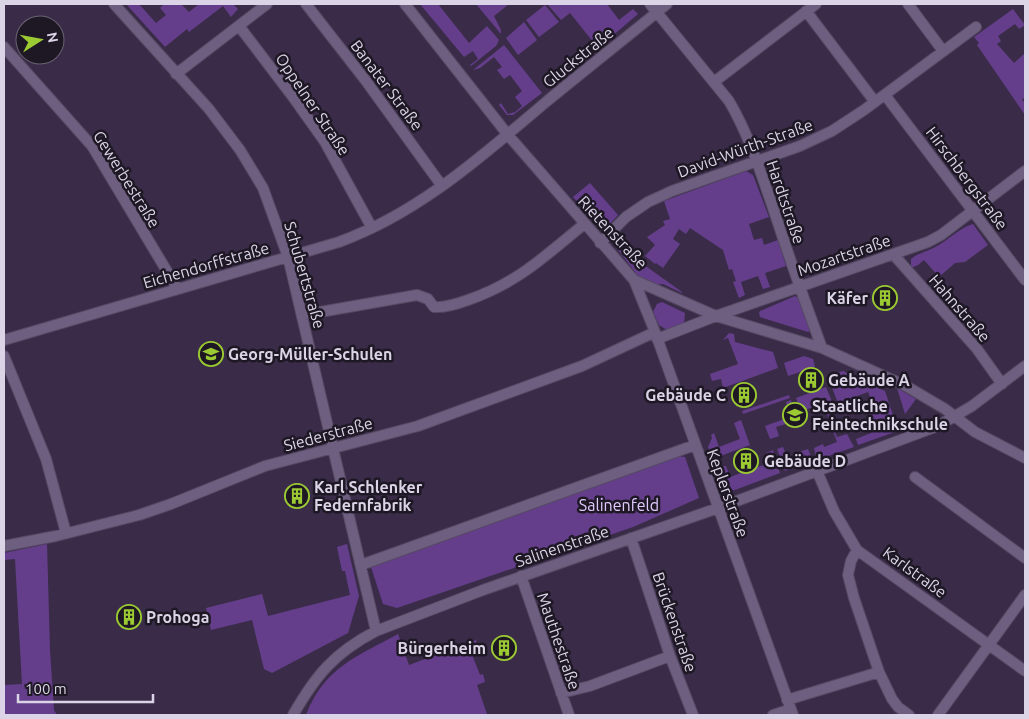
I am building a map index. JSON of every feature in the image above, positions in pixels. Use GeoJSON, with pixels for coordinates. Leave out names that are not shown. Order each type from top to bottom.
{"type":"FeatureCollection","features":[{"type":"Feature","properties":{"kind":"street","name":"Schubertstraße"},"geometry":{"type":"LineString","coordinates":[[114,4],[209,109],[240,150],[263,188],[288,257],[303,315],[332,448],[376,631]]}},
{"type":"Feature","properties":{"kind":"street"},"geometry":{"type":"LineString","coordinates":[[176,74],[267,4]]}},
{"type":"Feature","properties":{"kind":"street","name":"Banater Straße"},"geometry":{"type":"LineString","coordinates":[[306,4],[366,80],[442,186]]}},
{"type":"Feature","properties":{"kind":"street","name":"Rietenstraße"},"geometry":{"type":"LineString","coordinates":[[405,4],[508,136],[634,280],[716,316],[822,348],[906,386],[945,409],[976,432],[1025,458]]}},
{"type":"Feature","properties":{"kind":"street","name":"Hardtstraße"},"geometry":{"type":"LineString","coordinates":[[650,4],[729,101],[739,118],[822,348]]}},
{"type":"Feature","properties":{"kind":"street","name":"Gluckstraße"},"geometry":{"type":"LineString","coordinates":[[508,136],[667,4]]}},
{"type":"Feature","properties":{"kind":"street"},"geometry":{"type":"LineString","coordinates":[[714,82],[816,4]]}},
{"type":"Feature","properties":{"kind":"street"},"geometry":{"type":"LineString","coordinates":[[908,4],[943,51]]}},
{"type":"Feature","properties":{"kind":"street"},"geometry":{"type":"LineString","coordinates":[[806,12],[875,102]]}},
{"type":"Feature","properties":{"kind":"street","name":"Oppelner Straße"},"geometry":{"type":"LineString","coordinates":[[238,26],[293,97],[324,142],[372,228]]}},
{"type":"Feature","properties":{"kind":"street","name":"David-Würth-Straße"},"geometry":{"type":"LineString","coordinates":[[600,243],[626,217],[648,202],[672,191],[800,146],[832,131],[885,95],[976,27]]}},
{"type":"Feature","properties":{"kind":"street","name":"Gewerbestraße"},"geometry":{"type":"LineString","coordinates":[[4,47],[92,146],[177,288]]}},
{"type":"Feature","properties":{"kind":"street","name":"Hirschbergstraße"},"geometry":{"type":"LineString","coordinates":[[885,95],[1025,280]]}},
{"type":"Feature","properties":{"kind":"street","name":"Eichendorffstraße"},"geometry":{"type":"LineString","coordinates":[[4,340],[339,242],[372,228],[420,202],[508,136]]}},
{"type":"Feature","properties":{"kind":"street","name":"Mozartstraße"},"geometry":{"type":"LineString","coordinates":[[656,336],[928,242],[1025,171]]}},
{"type":"Feature","properties":{"kind":"street"},"geometry":{"type":"LineString","coordinates":[[303,315],[417,295],[428,299],[434,307],[462,302],[491,292],[509,283],[584,225]]}},
{"type":"Feature","properties":{"kind":"street","name":"Hahnstraße"},"geometry":{"type":"LineString","coordinates":[[893,254],[976,349],[1002,384]]}},
{"type":"Feature","properties":{"kind":"street","name":"Keplerstraße"},"geometry":{"type":"LineString","coordinates":[[634,280],[790,708]]}},
{"type":"Feature","properties":{"kind":"street","name":"Siederstraße"},"geometry":{"type":"LineString","coordinates":[[4,546],[139,515],[177,502],[265,466],[418,426],[485,403],[656,336]]}},
{"type":"Feature","properties":{"kind":"street"},"geometry":{"type":"LineString","coordinates":[[4,356],[46,459],[66,533]]}},
{"type":"Feature","properties":{"kind":"street","name":"Salinenstraße"},"geometry":{"type":"LineString","coordinates":[[293,715],[321,672],[339,654],[376,631],[521,576],[718,508],[938,426],[955,417],[1025,366]]}},
{"type":"Feature","properties":{"kind":"street"},"geometry":{"type":"LineString","coordinates":[[361,565],[695,445]]}},
{"type":"Feature","properties":{"kind":"street","name":"Karlstraße"},"geometry":{"type":"LineString","coordinates":[[818,471],[834,511],[857,550],[1025,672]]}},
{"type":"Feature","properties":{"kind":"street"},"geometry":{"type":"LineString","coordinates":[[915,477],[1025,558]]}},
{"type":"Feature","properties":{"kind":"street","name":"Brückenstraße"},"geometry":{"type":"LineString","coordinates":[[631,538],[670,656],[693,715]]}},
{"type":"Feature","properties":{"kind":"street"},"geometry":{"type":"LineString","coordinates":[[857,550],[851,561],[848,575],[850,587],[879,672],[892,699],[898,707],[909,715]]}},
{"type":"Feature","properties":{"kind":"street","name":"Mauthestraße"},"geometry":{"type":"LineString","coordinates":[[521,576],[570,715]]}},
{"type":"Feature","properties":{"kind":"street"},"geometry":{"type":"LineString","coordinates":[[938,715],[1025,595]]}},
{"type":"Feature","properties":{"kind":"street"},"geometry":{"type":"LineString","coordinates":[[561,693],[590,686],[670,656]]}},
{"type":"Feature","properties":{"kind":"street"},"geometry":{"type":"LineString","coordinates":[[773,715],[879,672]]}},
{"type":"Feature","properties":{"kind":"green space"},"geometry":{"type":"Polygon","coordinates":[[[126,4],[139,4],[156,23],[166,15],[160,8],[164,4],[181,4],[189,12],[199,4],[233,4],[238,9],[231,17],[223,6],[189,32],[187,29],[165,47],[126,4]]]}},
{"type":"Feature","properties":{"kind":"green space"},"geometry":{"type":"Polygon","coordinates":[[[420,4],[438,4],[469,43],[487,26],[499,40],[496,46],[471,66],[478,59],[473,51],[464,57],[420,4]]]}},
{"type":"Feature","properties":{"kind":"green space"},"geometry":{"type":"Polygon","coordinates":[[[476,4],[509,4],[494,16],[501,34],[476,4]]]}},
{"type":"Feature","properties":{"kind":"green space"},"geometry":{"type":"Polygon","coordinates":[[[547,4],[607,4],[619,20],[633,9],[638,14],[598,48],[570,13],[561,20],[547,4]]]}},
{"type":"Feature","properties":{"kind":"green space"},"geometry":{"type":"Polygon","coordinates":[[[545,5],[559,22],[539,37],[526,20],[545,5]]]}},
{"type":"Feature","properties":{"kind":"green space"},"geometry":{"type":"Polygon","coordinates":[[[1013,9],[1025,25],[1019,29],[1015,24],[998,36],[1001,41],[997,44],[1014,63],[1025,53],[1025,98],[1022,99],[1025,104],[1025,115],[977,45],[979,43],[974,37],[1013,9]]]}},
{"type":"Feature","properties":{"kind":"green space"},"geometry":{"type":"Polygon","coordinates":[[[524,22],[537,40],[518,55],[506,38],[524,22]]]}},
{"type":"Feature","properties":{"kind":"green space"},"geometry":{"type":"Polygon","coordinates":[[[504,45],[542,93],[513,115],[507,115],[499,105],[501,103],[508,114],[515,112],[522,106],[515,97],[522,91],[510,75],[504,79],[497,70],[502,67],[494,57],[480,68],[473,70],[504,45]]]}},
{"type":"Feature","properties":{"kind":"green space"},"geometry":{"type":"Polygon","coordinates":[[[746,171],[753,175],[769,217],[749,224],[754,240],[762,238],[764,245],[778,240],[786,266],[765,273],[770,287],[763,289],[758,276],[741,282],[745,295],[739,298],[733,282],[736,281],[732,269],[729,270],[723,250],[690,228],[686,234],[679,229],[673,239],[680,244],[663,268],[645,256],[655,245],[647,237],[665,225],[663,221],[670,219],[664,201],[746,171]]]}},
{"type":"Feature","properties":{"kind":"green space"},"geometry":{"type":"Polygon","coordinates":[[[590,183],[618,215],[608,226],[597,223],[573,197],[590,183]]]}},
{"type":"Feature","properties":{"kind":"green space"},"geometry":{"type":"Polygon","coordinates":[[[973,224],[988,245],[965,262],[955,263],[939,277],[924,260],[911,268],[911,259],[913,257],[941,244],[962,229],[973,224]]]}},
{"type":"Feature","properties":{"kind":"green space"},"geometry":{"type":"Polygon","coordinates":[[[615,246],[682,293],[663,284],[653,285],[642,281],[615,246]]]}},
{"type":"Feature","properties":{"kind":"green space"},"geometry":{"type":"Polygon","coordinates":[[[795,296],[799,298],[810,331],[808,332],[760,317],[760,311],[795,296]]]}},
{"type":"Feature","properties":{"kind":"green space"},"geometry":{"type":"Polygon","coordinates":[[[662,302],[685,313],[684,324],[667,330],[659,325],[653,312],[657,304],[662,302]]]}},
{"type":"Feature","properties":{"kind":"green space"},"geometry":{"type":"Polygon","coordinates":[[[729,333],[734,334],[735,342],[773,352],[778,368],[723,388],[721,379],[712,381],[710,374],[738,364],[728,338],[723,340],[729,333]]]}},
{"type":"Feature","properties":{"kind":"green space"},"geometry":{"type":"Polygon","coordinates":[[[804,356],[813,359],[815,367],[788,376],[784,363],[804,356]]]}},
{"type":"Feature","properties":{"kind":"green space"},"geometry":{"type":"Polygon","coordinates":[[[843,371],[885,391],[897,427],[895,432],[858,445],[856,439],[876,431],[869,413],[875,410],[868,392],[838,403],[831,381],[837,380],[836,373],[843,371]]]}},
{"type":"Feature","properties":{"kind":"green space"},"geometry":{"type":"Polygon","coordinates":[[[826,387],[833,404],[826,407],[837,437],[847,434],[854,447],[817,460],[814,448],[823,444],[824,447],[837,442],[825,408],[813,412],[811,408],[801,411],[796,398],[826,387]]]}},
{"type":"Feature","properties":{"kind":"green space"},"geometry":{"type":"Polygon","coordinates":[[[897,388],[916,399],[905,414],[897,388]]]}},
{"type":"Feature","properties":{"kind":"green space"},"geometry":{"type":"Polygon","coordinates":[[[789,395],[790,398],[743,414],[742,411],[789,395]]]}},
{"type":"Feature","properties":{"kind":"green space"},"geometry":{"type":"Polygon","coordinates":[[[791,400],[798,420],[776,427],[779,436],[770,439],[765,426],[790,417],[786,402],[791,400]]]}},
{"type":"Feature","properties":{"kind":"green space"},"geometry":{"type":"Polygon","coordinates":[[[741,420],[750,445],[723,455],[720,458],[722,466],[726,466],[730,477],[769,463],[766,453],[773,450],[780,473],[728,491],[723,487],[708,447],[712,438],[711,435],[714,433],[719,447],[740,439],[734,423],[741,420]]]}},
{"type":"Feature","properties":{"kind":"green space"},"geometry":{"type":"Polygon","coordinates":[[[783,447],[788,459],[800,455],[799,452],[808,449],[813,461],[785,471],[777,449],[783,447]]]}},
{"type":"Feature","properties":{"kind":"green space","name":"Salinenfeld"},"geometry":{"type":"Polygon","coordinates":[[[678,456],[685,457],[699,498],[633,527],[397,608],[383,604],[371,567],[678,456]]]}},
{"type":"Feature","properties":{"kind":"green space"},"geometry":{"type":"Polygon","coordinates":[[[47,544],[50,650],[54,710],[57,715],[4,715],[4,685],[22,684],[15,559],[4,560],[4,553],[47,544]]]}},
{"type":"Feature","properties":{"kind":"green space"},"geometry":{"type":"Polygon","coordinates":[[[347,544],[359,596],[348,633],[272,673],[264,669],[252,620],[211,630],[206,608],[262,594],[268,616],[350,595],[337,547],[347,544]]]}},
{"type":"Feature","properties":{"kind":"green space"},"geometry":{"type":"Polygon","coordinates":[[[398,634],[409,665],[476,640],[479,649],[471,652],[480,675],[483,674],[485,682],[477,685],[487,714],[306,715],[313,699],[332,675],[355,657],[398,634]]]}},
{"type":"Feature","properties":{"kind":"place","name":"Käfer"},"geometry":{"type":"Point","coordinates":[885,298]}},
{"type":"Feature","properties":{"kind":"place","name":"Georg-Müller-Schulen"},"geometry":{"type":"Point","coordinates":[211,354]}},
{"type":"Feature","properties":{"kind":"place","name":"Gebäude A"},"geometry":{"type":"Point","coordinates":[811,380]}},
{"type":"Feature","properties":{"kind":"place","name":"Gebäude C"},"geometry":{"type":"Point","coordinates":[744,395]}},
{"type":"Feature","properties":{"kind":"place","name":"Staatliche Feintechnikschule"},"geometry":{"type":"Point","coordinates":[795,415]}},
{"type":"Feature","properties":{"kind":"place","name":"Gebäude D"},"geometry":{"type":"Point","coordinates":[746,461]}},
{"type":"Feature","properties":{"kind":"place","name":"Karl Schlenker Federnfabrik"},"geometry":{"type":"Point","coordinates":[297,496]}},
{"type":"Feature","properties":{"kind":"place","name":"Prohoga"},"geometry":{"type":"Point","coordinates":[129,617]}},
{"type":"Feature","properties":{"kind":"place","name":"Bürgerheim"},"geometry":{"type":"Point","coordinates":[504,648]}}]}
